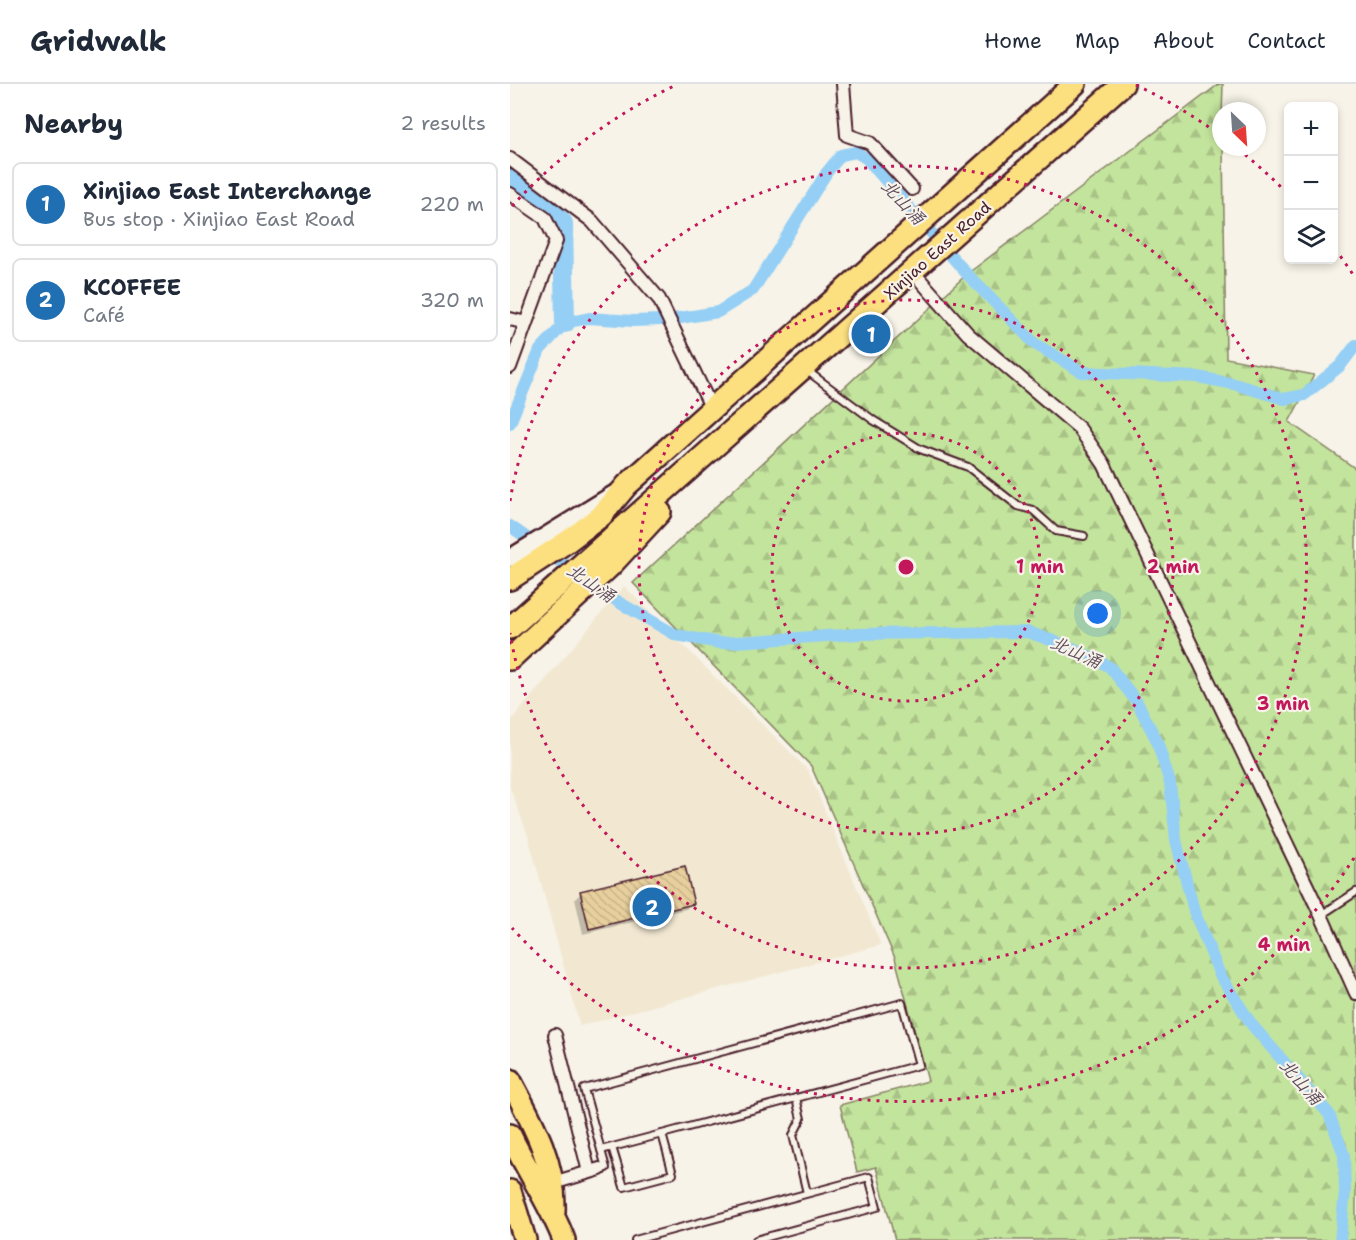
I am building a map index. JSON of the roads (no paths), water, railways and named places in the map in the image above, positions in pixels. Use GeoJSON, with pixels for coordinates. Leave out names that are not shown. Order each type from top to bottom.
{"type":"FeatureCollection","features":[{"type":"Feature","properties":{"kind":"highway","name":"Xinjiao East Road"},"geometry":{"type":"LineString","coordinates":[[513,570],[562,535],[600,516],[627,485],[1076,84]]}},
{"type":"Feature","properties":{"kind":"highway","name":"Xinjiao East Road"},"geometry":{"type":"LineString","coordinates":[[510,628],[1123,84]]}},
{"type":"Feature","properties":{"kind":"highway"},"geometry":{"type":"LineString","coordinates":[[510,659],[611,565],[755,411]]}},
{"type":"Feature","properties":{"kind":"highway"},"geometry":{"type":"LineString","coordinates":[[510,1080],[541,1144],[553,1183],[554,1212]]}},
{"type":"Feature","properties":{"kind":"highway"},"geometry":{"type":"LineString","coordinates":[[510,1135],[529,1174],[554,1212],[564,1240]]}},
{"type":"Feature","properties":{"kind":"highway"},"geometry":{"type":"LineString","coordinates":[[510,1191],[525,1240]]}},
{"type":"Feature","properties":{"kind":"street"},"geometry":{"type":"LineString","coordinates":[[843,84],[847,135],[870,143],[912,189]]}},
{"type":"Feature","properties":{"kind":"street"},"geometry":{"type":"LineString","coordinates":[[510,159],[592,221],[659,299],[712,409]]}},
{"type":"Feature","properties":{"kind":"street"},"geometry":{"type":"LineString","coordinates":[[510,194],[545,218],[556,241],[510,367]]}},
{"type":"Feature","properties":{"kind":"street"},"geometry":{"type":"LineString","coordinates":[[919,266],[968,334],[1079,428],[1104,464],[1321,915],[1356,993]]}},
{"type":"Feature","properties":{"kind":"street"},"geometry":{"type":"LineString","coordinates":[[510,319],[526,323]]}},
{"type":"Feature","properties":{"kind":"street"},"geometry":{"type":"LineString","coordinates":[[553,1183],[599,1170],[555,1035]]}},
{"type":"Feature","properties":{"kind":"lane"},"geometry":{"type":"LineString","coordinates":[[804,368],[873,420],[920,449],[968,467],[1018,506],[1033,510],[1056,531],[1084,536]]}},
{"type":"Feature","properties":{"kind":"lane"},"geometry":{"type":"LineString","coordinates":[[1321,915],[1356,892]]}},
{"type":"Feature","properties":{"kind":"lane"},"geometry":{"type":"LineString","coordinates":[[601,1150],[919,1065],[902,1003],[584,1089],[601,1150],[599,1170],[617,1165]]}},
{"type":"Feature","properties":{"kind":"lane"},"geometry":{"type":"LineString","coordinates":[[796,1098],[801,1119],[793,1135],[807,1193]]}},
{"type":"Feature","properties":{"kind":"lane"},"geometry":{"type":"LineString","coordinates":[[612,1148],[624,1187],[673,1174],[662,1134]]}},
{"type":"Feature","properties":{"kind":"lane"},"geometry":{"type":"LineString","coordinates":[[635,1240],[869,1177],[877,1207],[756,1240]]}},
{"type":"Feature","properties":{"kind":"waterway","name":"北山涌"},"geometry":{"type":"LineString","coordinates":[[674,319],[718,312],[753,290],[827,172],[841,155],[856,152],[867,159],[967,274],[1035,344],[1082,372],[1198,377],[1234,384],[1284,399],[1304,395],[1340,366],[1356,345]]}},
{"type":"Feature","properties":{"kind":"waterway"},"geometry":{"type":"LineString","coordinates":[[510,179],[539,197],[563,223],[565,323]]}},
{"type":"Feature","properties":{"kind":"waterway","name":"北山涌"},"geometry":{"type":"LineString","coordinates":[[510,423],[540,350],[565,323],[589,318],[661,320]]}},
{"type":"Feature","properties":{"kind":"waterway","name":"北山涌"},"geometry":{"type":"LineString","coordinates":[[510,526],[620,603],[676,635],[720,643],[857,634],[1028,632],[1073,648],[1110,667],[1137,702],[1157,741],[1170,783],[1176,840],[1194,911],[1220,975],[1252,1025],[1329,1114],[1344,1155],[1345,1192],[1340,1240]]}},
{"type":"Feature","properties":{"kind":"place","name":"Xinjiao East Interchange"},"geometry":{"type":"Point","coordinates":[871,334]}},
{"type":"Feature","properties":{"kind":"place","name":"KCOFFEE"},"geometry":{"type":"Point","coordinates":[652,907]}}]}
